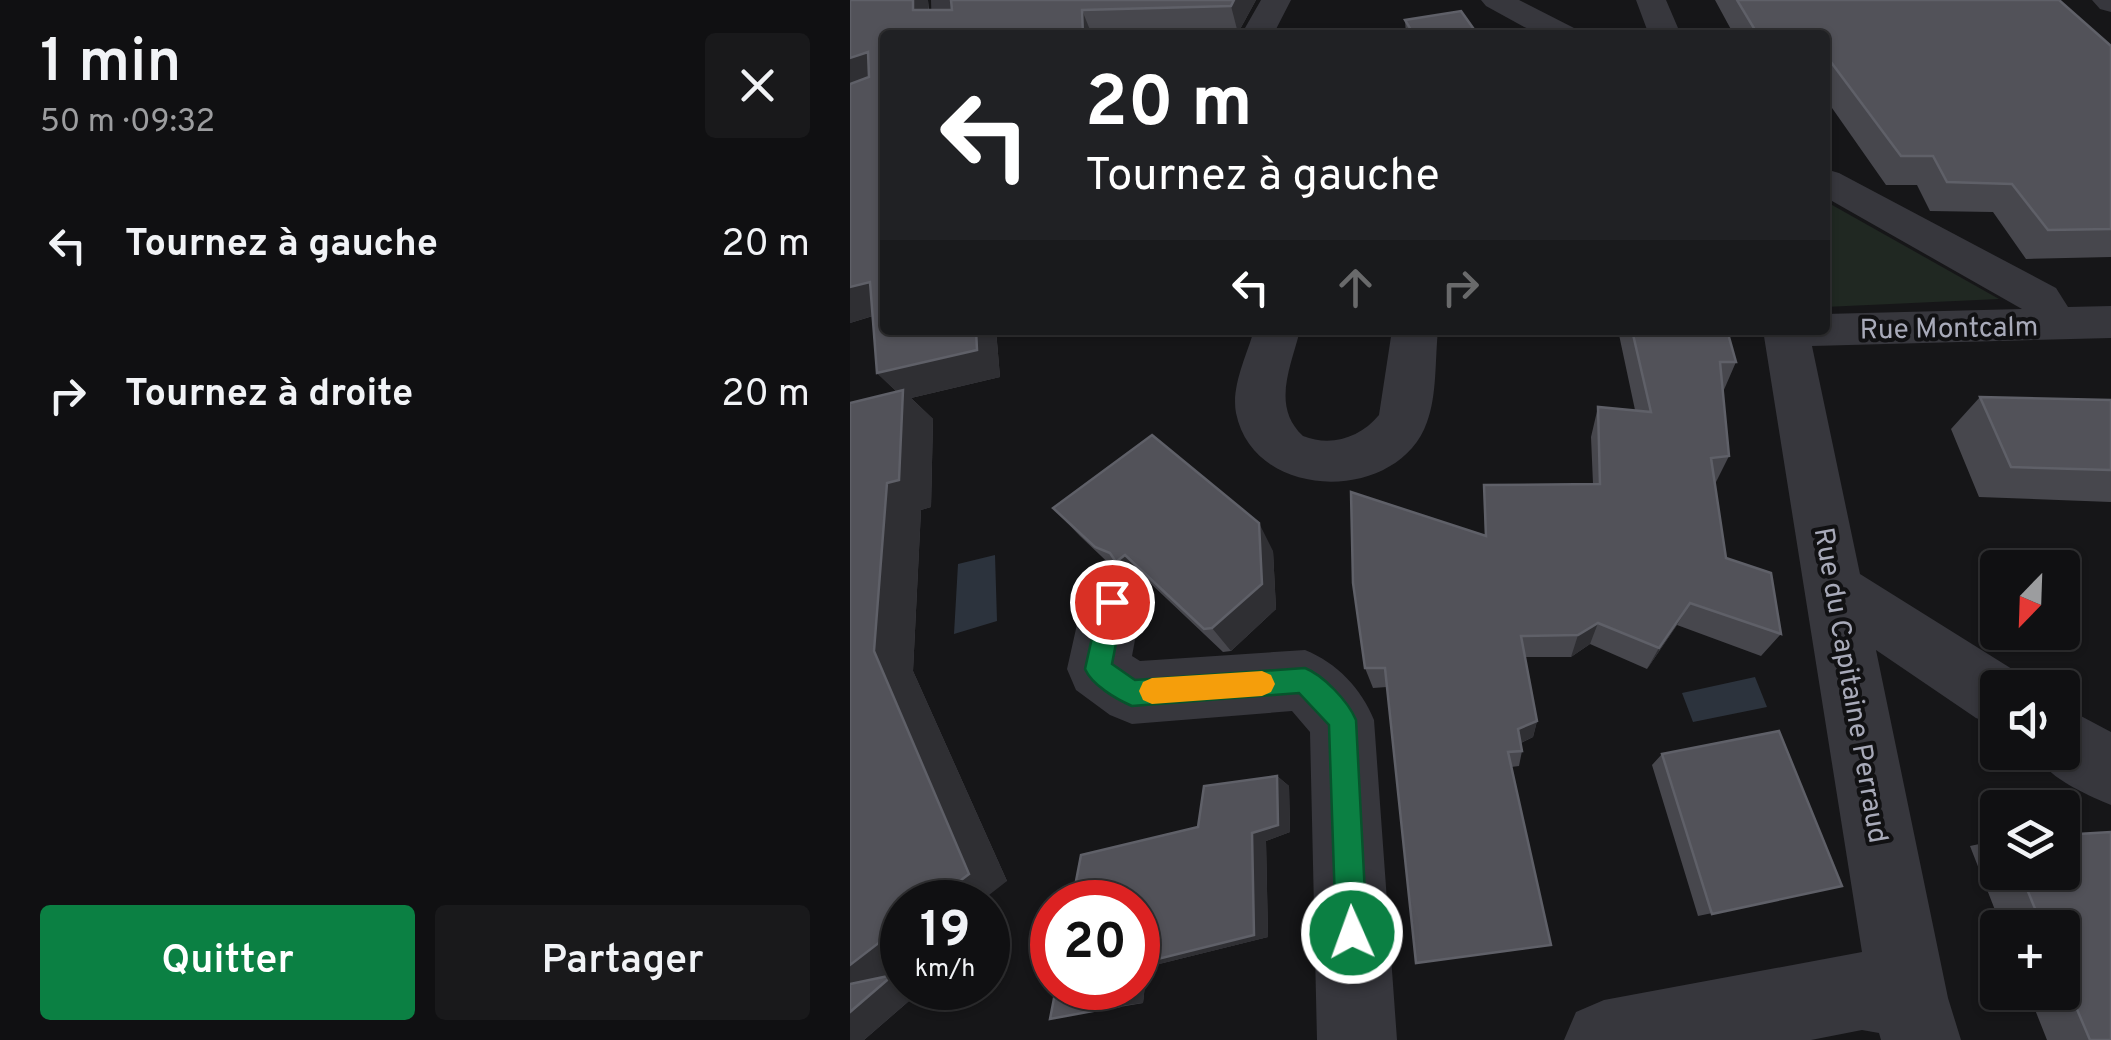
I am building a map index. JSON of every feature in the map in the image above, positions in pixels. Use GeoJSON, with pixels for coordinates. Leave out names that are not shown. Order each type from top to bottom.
{"type":"FeatureCollection","features":[{"type":"Feature","properties":{"kind":"street"},"geometry":{"type":"LineString","coordinates":[[946,0],[948,30]]}},
{"type":"Feature","properties":{"kind":"street"},"geometry":{"type":"LineString","coordinates":[[1259,30],[1276,0]]}},
{"type":"Feature","properties":{"kind":"street"},"geometry":{"type":"LineString","coordinates":[[1496,0],[1553,30]]}},
{"type":"Feature","properties":{"kind":"street"},"geometry":{"type":"LineString","coordinates":[[1651,0],[1663,30]]}},
{"type":"Feature","properties":{"kind":"street"},"geometry":{"type":"LineString","coordinates":[[1830,184],[2040,299],[2056,324]]}},
{"type":"Feature","properties":{"kind":"street","name":"Rue Montcalm"},"geometry":{"type":"LineString","coordinates":[[1830,330],[2111,322]]}},
{"type":"Feature","properties":{"kind":"street"},"geometry":{"type":"LineString","coordinates":[[1275,335],[1261,399],[1266,429],[1286,450],[1327,463],[1369,453],[1398,431],[1403,421],[1414,335]]}},
{"type":"Feature","properties":{"kind":"street","name":"Rue du Capitaine Perraud"},"geometry":{"type":"LineString","coordinates":[[1788,335],[1915,1019]]}},
{"type":"Feature","properties":{"kind":"street"},"geometry":{"type":"LineString","coordinates":[[1835,590],[1980,684]]}},
{"type":"Feature","properties":{"kind":"street"},"geometry":{"type":"LineString","coordinates":[[1112,602],[1098,669],[1132,693],[1305,680],[1342,720],[1356,1040]]}},
{"type":"Feature","properties":{"kind":"street"},"geometry":{"type":"LineString","coordinates":[[2080,751],[2111,771]]}},
{"type":"Feature","properties":{"kind":"street"},"geometry":{"type":"LineString","coordinates":[[1604,1040],[1862,991],[1915,1019]]}},
{"type":"Feature","properties":{"kind":"shaded area"},"geometry":{"type":"Polygon","coordinates":[[[1830,204],[1999,299],[1830,307],[1830,204]]]}},
{"type":"Feature","properties":{"kind":"shaded area"},"geometry":{"type":"Polygon","coordinates":[[[995,555],[997,621],[954,634],[958,564],[995,555]]]}},
{"type":"Feature","properties":{"kind":"shaded area"},"geometry":{"type":"Polygon","coordinates":[[[1755,677],[1767,707],[1693,722],[1682,693],[1755,677]]]}},
{"type":"Feature","properties":{"kind":"building"},"geometry":{"type":"Polygon","coordinates":[[[850,0],[913,0],[913,10],[952,10],[951,0],[1234,0],[1231,6],[1082,10],[1083,30],[880,30],[880,335],[976,335],[977,350],[877,373],[870,282],[850,287],[850,84],[869,77],[868,52],[850,58],[850,0]]]}},
{"type":"Feature","properties":{"kind":"building"},"geometry":{"type":"Polygon","coordinates":[[[1737,0],[2059,0],[2111,46],[2111,229],[2048,230],[2012,184],[1947,182],[1933,156],[1901,156],[1830,61],[1830,30],[1755,30],[1737,0]]]}},
{"type":"Feature","properties":{"kind":"building"},"geometry":{"type":"Polygon","coordinates":[[[1461,11],[1474,30],[1411,30],[1405,20],[1461,11]]]}},
{"type":"Feature","properties":{"kind":"building"},"geometry":{"type":"Polygon","coordinates":[[[1633,335],[1728,335],[1736,362],[1720,362],[1729,456],[1711,458],[1726,558],[1771,573],[1781,634],[1690,603],[1659,648],[1598,623],[1578,635],[1521,636],[1537,721],[1518,729],[1522,751],[1508,752],[1551,945],[1416,963],[1385,668],[1365,668],[1353,583],[1351,492],[1486,536],[1484,485],[1600,484],[1598,407],[1651,412],[1633,335]]]}},
{"type":"Feature","properties":{"kind":"building"},"geometry":{"type":"Polygon","coordinates":[[[903,390],[899,480],[887,483],[874,651],[969,874],[961,880],[880,880],[880,942],[850,965],[850,403],[903,390]]]}},
{"type":"Feature","properties":{"kind":"building"},"geometry":{"type":"Polygon","coordinates":[[[1980,397],[2111,400],[2111,470],[2011,467],[1980,397]]]}},
{"type":"Feature","properties":{"kind":"building"},"geometry":{"type":"Polygon","coordinates":[[[1152,435],[1259,523],[1262,584],[1212,628],[1204,629],[1125,555],[1116,562],[1053,508],[1152,435]]]}},
{"type":"Feature","properties":{"kind":"building"},"geometry":{"type":"Polygon","coordinates":[[[1779,731],[1842,886],[1712,914],[1662,754],[1779,731]]]}},
{"type":"Feature","properties":{"kind":"building"},"geometry":{"type":"Polygon","coordinates":[[[1277,776],[1278,825],[1252,833],[1254,935],[1160,958],[1160,880],[1076,880],[1081,855],[1198,827],[1204,786],[1277,776]]]}},
{"type":"Feature","properties":{"kind":"building"},"geometry":{"type":"Polygon","coordinates":[[[2111,832],[2111,1040],[2090,1040],[2077,1010],[2080,910],[2036,910],[2027,890],[2080,890],[2080,834],[2111,832]]]}},
{"type":"Feature","properties":{"kind":"building"},"geometry":{"type":"Polygon","coordinates":[[[880,978],[880,986],[850,1012],[850,984],[880,978]]]}},
{"type":"Feature","properties":{"kind":"building"},"geometry":{"type":"Polygon","coordinates":[[[1052,1010],[1098,1010],[1050,1019],[1052,1010]]]}},
{"type":"Feature","properties":{"kind":"slow traffic"},"geometry":{"type":"LineString","coordinates":[[1152,691],[1262,684]]}},
{"type":"Feature","properties":{"kind":"route"},"geometry":{"type":"LineString","coordinates":[[1112,602],[1098,669],[1132,693],[1305,680],[1342,720],[1352,933]]}}]}
